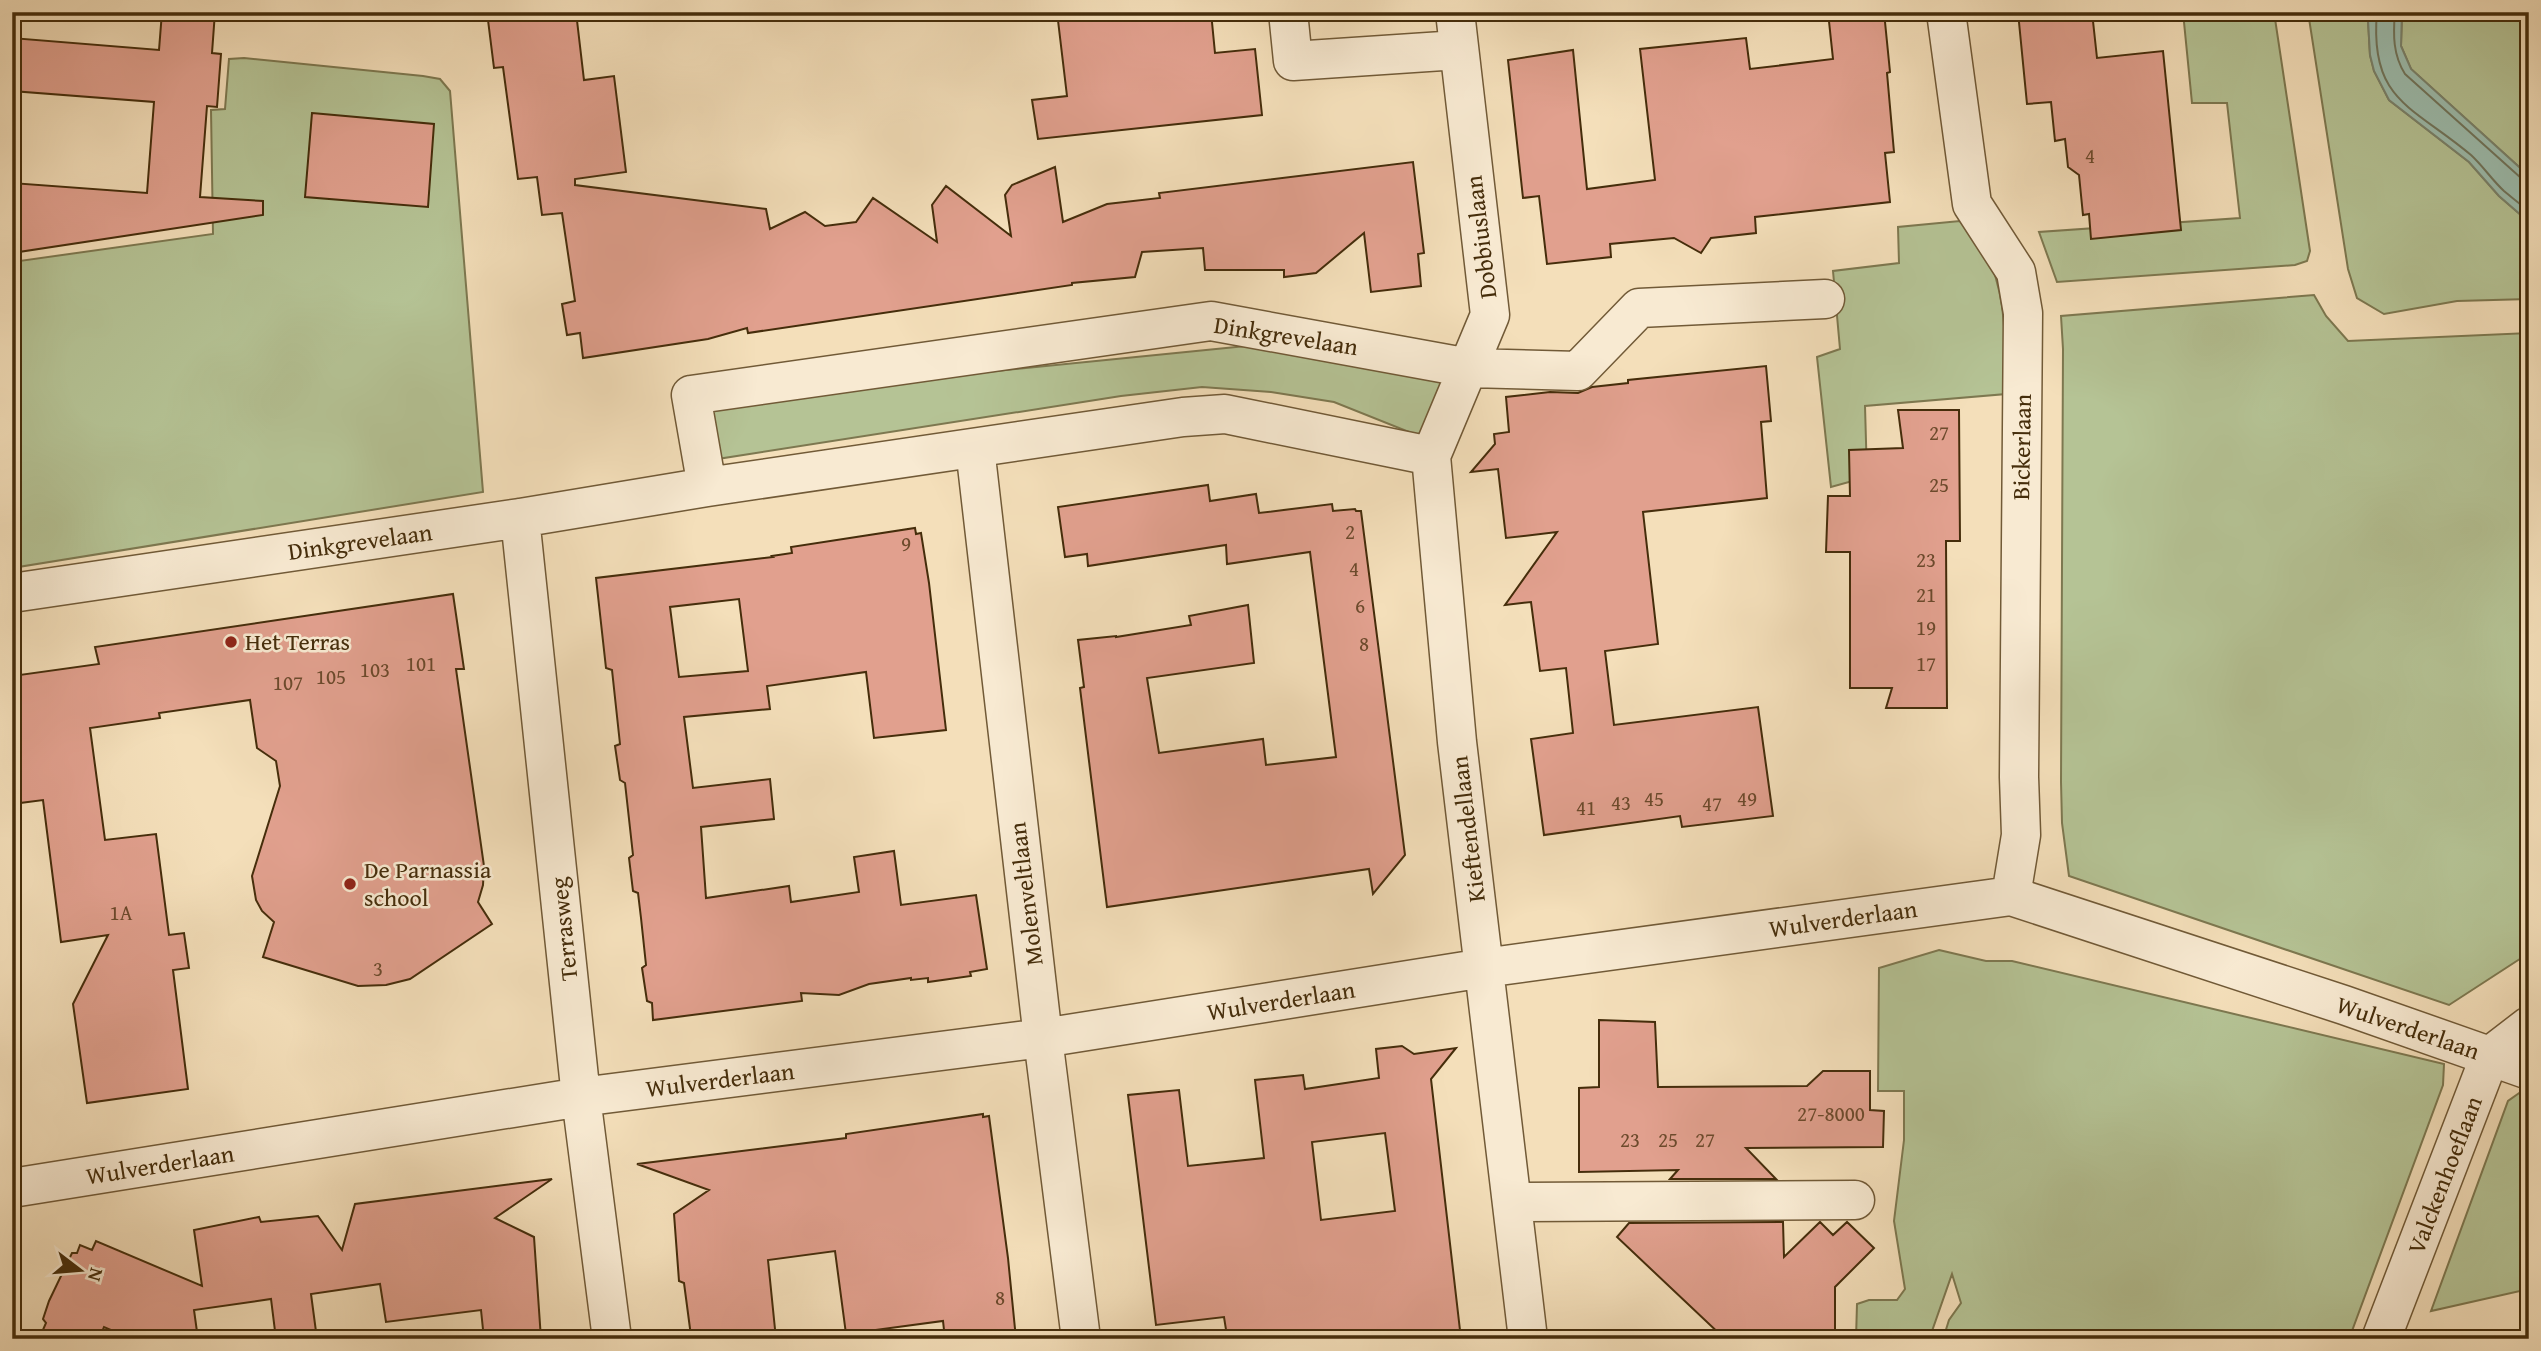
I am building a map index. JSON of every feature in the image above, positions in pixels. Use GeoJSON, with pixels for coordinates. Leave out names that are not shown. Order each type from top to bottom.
{"type":"FeatureCollection","features":[{"type":"Feature","properties":{"kind":"street"},"geometry":{"type":"LineString","coordinates":[[1288,12],[1293,61],[1458,50]]}},
{"type":"Feature","properties":{"kind":"street","name":"Dobbiuslaan"},"geometry":{"type":"LineString","coordinates":[[1432,456],[1490,315],[1455,12]]}},
{"type":"Feature","properties":{"kind":"street","name":"Bickerlaan"},"geometry":{"type":"LineString","coordinates":[[1946,12],[1972,204],[2015,271],[2024,313],[2019,777],[2021,835],[2011,896]]}},
{"type":"Feature","properties":{"kind":"street","name":"Dinkgrevelaan"},"geometry":{"type":"LineString","coordinates":[[707,487],[691,395],[1211,321],[1469,368],[1578,371],[1639,308],[1825,299]]}},
{"type":"Feature","properties":{"kind":"street","name":"Dinkgrevelaan"},"geometry":{"type":"LineString","coordinates":[[12,593],[520,519],[707,487],[1183,417],[1225,414],[1432,456]]}},
{"type":"Feature","properties":{"kind":"street","name":"Molenveltlaan"},"geometry":{"type":"LineString","coordinates":[[975,448],[1043,1038],[1081,1339]]}},
{"type":"Feature","properties":{"kind":"street","name":"Kieftendellaan"},"geometry":{"type":"LineString","coordinates":[[1432,456],[1457,741],[1528,1339]]}},
{"type":"Feature","properties":{"kind":"street","name":"Terrasweg"},"geometry":{"type":"LineString","coordinates":[[520,519],[581,1097],[612,1339]]}},
{"type":"Feature","properties":{"kind":"street","name":"Wulverderlaan"},"geometry":{"type":"LineString","coordinates":[[12,1188],[581,1097],[1043,1038],[1484,968],[2011,896],[2344,1005],[2529,1070]]}},
{"type":"Feature","properties":{"kind":"street"},"geometry":{"type":"LineString","coordinates":[[2490,1056],[2529,1026]]}},
{"type":"Feature","properties":{"kind":"street","name":"Valckenhoeflaan"},"geometry":{"type":"LineString","coordinates":[[2381,1339],[2490,1056]]}},
{"type":"Feature","properties":{"kind":"street"},"geometry":{"type":"LineString","coordinates":[[1512,1202],[1855,1200]]}},
{"type":"Feature","properties":{"kind":"green space"},"geometry":{"type":"Polygon","coordinates":[[[2183,12],[2274,12],[2310,251],[2307,261],[2295,265],[2057,282],[2039,232],[2240,218],[2227,103],[2192,103],[2183,12]]]}},
{"type":"Feature","properties":{"kind":"green space"},"geometry":{"type":"Polygon","coordinates":[[[2308,12],[2370,12],[2370,55],[2374,71],[2389,100],[2469,162],[2499,196],[2529,222],[2529,299],[2457,301],[2384,314],[2357,298],[2348,269],[2308,12]]]}},
{"type":"Feature","properties":{"kind":"green space"},"geometry":{"type":"Polygon","coordinates":[[[2402,12],[2529,12],[2529,176],[2411,69],[2401,46],[2402,12]]]}},
{"type":"Feature","properties":{"kind":"green space"},"geometry":{"type":"Polygon","coordinates":[[[244,58],[423,76],[440,79],[450,91],[483,492],[12,568],[12,262],[213,234],[211,110],[225,109],[229,59],[244,58]]]}},
{"type":"Feature","properties":{"kind":"green space"},"geometry":{"type":"Polygon","coordinates":[[[1960,221],[1979,240],[1995,276],[2003,314],[2006,394],[1865,406],[1867,477],[1831,487],[1817,357],[1840,349],[1833,271],[1899,263],[1898,227],[1960,221]]]}},
{"type":"Feature","properties":{"kind":"green space"},"geometry":{"type":"Polygon","coordinates":[[[2314,295],[2326,316],[2348,341],[2529,333],[2529,953],[2449,1005],[2069,876],[2062,823],[2061,782],[2061,316],[2314,295]]]}},
{"type":"Feature","properties":{"kind":"green space"},"geometry":{"type":"Polygon","coordinates":[[[1256,345],[1316,350],[1447,384],[1424,438],[1334,402],[1271,392],[1202,387],[1121,396],[711,460],[704,400],[1256,345]]]}},
{"type":"Feature","properties":{"kind":"green space"},"geometry":{"type":"Polygon","coordinates":[[[1939,950],[1986,961],[2012,961],[2444,1064],[2443,1085],[2349,1339],[1856,1339],[1857,1304],[1869,1300],[1897,1300],[1905,1289],[1894,1221],[1904,1140],[1904,1091],[1878,1091],[1879,968],[1939,950]],[[1952,1274],[1931,1334],[1944,1336],[1949,1320],[1961,1303],[1952,1274]]]}},
{"type":"Feature","properties":{"kind":"green space"},"geometry":{"type":"Polygon","coordinates":[[[2522,1091],[2529,1093],[2529,1289],[2431,1311],[2508,1101],[2522,1091]]]}},
{"type":"Feature","properties":{"kind":"water"},"geometry":{"type":"Polygon","coordinates":[[[2370,12],[2402,12],[2401,46],[2411,69],[2529,176],[2529,222],[2499,196],[2469,162],[2389,100],[2374,71],[2370,55],[2370,12]]]}},
{"type":"Feature","properties":{"kind":"building"},"geometry":{"type":"Polygon","coordinates":[[[162,12],[215,12],[212,53],[221,54],[217,107],[207,106],[200,197],[263,201],[263,215],[12,253],[12,183],[147,193],[154,102],[12,91],[12,38],[159,50],[162,12]]]}},
{"type":"Feature","properties":{"kind":"building"},"geometry":{"type":"Polygon","coordinates":[[[487,12],[576,12],[584,80],[614,76],[626,172],[575,179],[575,185],[766,209],[770,229],[805,212],[825,226],[856,222],[873,198],[937,242],[932,205],[946,186],[1011,236],[1005,195],[1012,185],[1055,167],[1063,222],[1107,204],[1160,198],[1159,193],[1413,162],[1424,253],[1418,254],[1421,286],[1371,292],[1364,233],[1316,273],[1284,277],[1284,270],[1205,270],[1203,248],[1142,252],[1135,277],[1072,283],[748,333],[747,328],[708,339],[583,358],[580,333],[567,335],[562,304],[575,301],[562,213],[542,215],[537,177],[518,179],[503,67],[494,68],[487,12]]]}},
{"type":"Feature","properties":{"kind":"building"},"geometry":{"type":"Polygon","coordinates":[[[1057,12],[1211,12],[1215,53],[1255,49],[1262,115],[1038,139],[1032,100],[1067,96],[1057,12]]]}},
{"type":"Feature","properties":{"kind":"building"},"geometry":{"type":"Polygon","coordinates":[[[1828,12],[1884,12],[1894,152],[1885,153],[1890,202],[1755,217],[1756,233],[1711,238],[1701,253],[1674,238],[1610,244],[1611,257],[1547,264],[1539,196],[1523,198],[1508,60],[1573,50],[1587,189],[1655,180],[1640,49],[1746,38],[1750,69],[1833,59],[1828,12]]]}},
{"type":"Feature","properties":{"kind":"building"},"geometry":{"type":"Polygon","coordinates":[[[2018,12],[2092,12],[2097,58],[2163,51],[2181,230],[2091,239],[2089,214],[2083,215],[2079,175],[2068,167],[2065,139],[2055,141],[2051,102],[2027,104],[2018,12]]]}},
{"type":"Feature","properties":{"kind":"building"},"geometry":{"type":"Polygon","coordinates":[[[312,113],[434,124],[428,207],[305,197],[312,113]]]}},
{"type":"Feature","properties":{"kind":"building"},"geometry":{"type":"Polygon","coordinates":[[[1766,366],[1771,421],[1761,422],[1767,498],[1643,512],[1658,644],[1605,651],[1614,725],[1758,707],[1773,816],[1682,827],[1680,816],[1544,835],[1531,739],[1573,733],[1566,668],[1540,671],[1531,602],[1505,605],[1557,532],[1506,538],[1498,469],[1471,472],[1495,444],[1494,434],[1509,432],[1506,397],[1550,392],[1578,393],[1592,387],[1628,383],[1628,380],[1766,366]]]}},
{"type":"Feature","properties":{"kind":"building"},"geometry":{"type":"Polygon","coordinates":[[[1898,410],[1959,410],[1960,541],[1946,541],[1947,708],[1886,708],[1892,688],[1850,688],[1850,552],[1826,552],[1828,496],[1850,496],[1849,450],[1903,448],[1898,410]]]}},
{"type":"Feature","properties":{"kind":"building"},"geometry":{"type":"Polygon","coordinates":[[[1208,485],[1210,501],[1256,494],[1259,513],[1332,504],[1333,511],[1361,511],[1405,855],[1373,894],[1369,869],[1107,907],[1080,688],[1084,687],[1078,640],[1191,625],[1189,616],[1248,605],[1254,663],[1147,678],[1159,753],[1263,739],[1266,765],[1336,757],[1310,552],[1227,564],[1226,545],[1088,566],[1087,554],[1065,557],[1058,507],[1208,485]]]}},
{"type":"Feature","properties":{"kind":"building"},"geometry":{"type":"Polygon","coordinates":[[[915,528],[916,534],[921,533],[946,730],[874,738],[866,672],[767,686],[770,709],[684,717],[693,788],[770,779],[774,819],[701,827],[706,898],[789,886],[791,902],[859,892],[854,857],[894,851],[901,905],[976,895],[987,969],[970,972],[971,976],[928,982],[928,978],[911,978],[869,984],[839,995],[801,993],[802,1001],[653,1020],[652,1003],[647,1001],[642,968],[646,965],[638,893],[633,891],[629,858],[633,855],[625,783],[620,780],[615,746],[620,744],[612,670],[606,668],[596,578],[773,557],[792,553],[791,547],[915,528]],[[739,599],[670,607],[679,677],[748,671],[739,599]]]}},
{"type":"Feature","properties":{"kind":"building"},"geometry":{"type":"Polygon","coordinates":[[[453,594],[464,669],[456,669],[484,866],[483,885],[478,902],[492,924],[410,979],[386,985],[358,986],[263,957],[274,922],[262,911],[256,900],[252,876],[280,786],[276,761],[257,748],[250,700],[159,713],[160,718],[90,728],[105,840],[156,834],[169,935],[184,933],[189,968],[173,970],[188,1089],[87,1103],[73,1004],[108,935],[61,942],[43,800],[12,804],[12,676],[99,664],[95,647],[453,594]]]}},
{"type":"Feature","properties":{"kind":"building"},"geometry":{"type":"Polygon","coordinates":[[[1599,1020],[1655,1022],[1658,1087],[1807,1086],[1823,1071],[1870,1071],[1870,1110],[1884,1111],[1883,1147],[1746,1148],[1776,1179],[1670,1179],[1678,1170],[1579,1172],[1579,1088],[1599,1087],[1599,1020]]]}},
{"type":"Feature","properties":{"kind":"building"},"geometry":{"type":"Polygon","coordinates":[[[1402,1046],[1414,1054],[1456,1048],[1431,1079],[1461,1339],[1239,1339],[1238,1335],[1227,1336],[1224,1317],[1156,1325],[1128,1095],[1179,1090],[1188,1166],[1264,1158],[1255,1080],[1303,1075],[1305,1089],[1379,1078],[1376,1049],[1402,1046]],[[1385,1133],[1312,1142],[1321,1220],[1395,1211],[1385,1133]]]}},
{"type":"Feature","properties":{"kind":"building"},"geometry":{"type":"Polygon","coordinates":[[[983,1114],[983,1117],[989,1116],[1016,1339],[945,1339],[943,1321],[846,1334],[835,1251],[768,1260],[776,1339],[711,1339],[711,1333],[691,1336],[684,1283],[679,1281],[674,1214],[709,1190],[637,1164],[846,1138],[846,1134],[983,1114]]]}},
{"type":"Feature","properties":{"kind":"building"},"geometry":{"type":"Polygon","coordinates":[[[552,1179],[495,1218],[534,1237],[541,1339],[484,1339],[481,1310],[386,1322],[380,1284],[311,1294],[317,1339],[276,1339],[271,1299],[194,1310],[198,1339],[132,1339],[104,1327],[99,1339],[39,1339],[46,1323],[43,1319],[49,1301],[72,1253],[77,1253],[80,1245],[92,1250],[96,1241],[202,1286],[194,1230],[259,1217],[261,1222],[318,1216],[342,1250],[355,1204],[552,1179]]]}},
{"type":"Feature","properties":{"kind":"building"},"geometry":{"type":"Polygon","coordinates":[[[1783,1222],[1784,1257],[1820,1222],[1833,1235],[1847,1222],[1874,1248],[1835,1287],[1835,1339],[1725,1339],[1617,1237],[1629,1223],[1783,1222]]]}},
{"type":"Feature","properties":{"kind":"place","name":"Het Terras"},"geometry":{"type":"Point","coordinates":[231,642]}},
{"type":"Feature","properties":{"kind":"place","name":"De Parnassia school"},"geometry":{"type":"Point","coordinates":[350,884]}}]}
